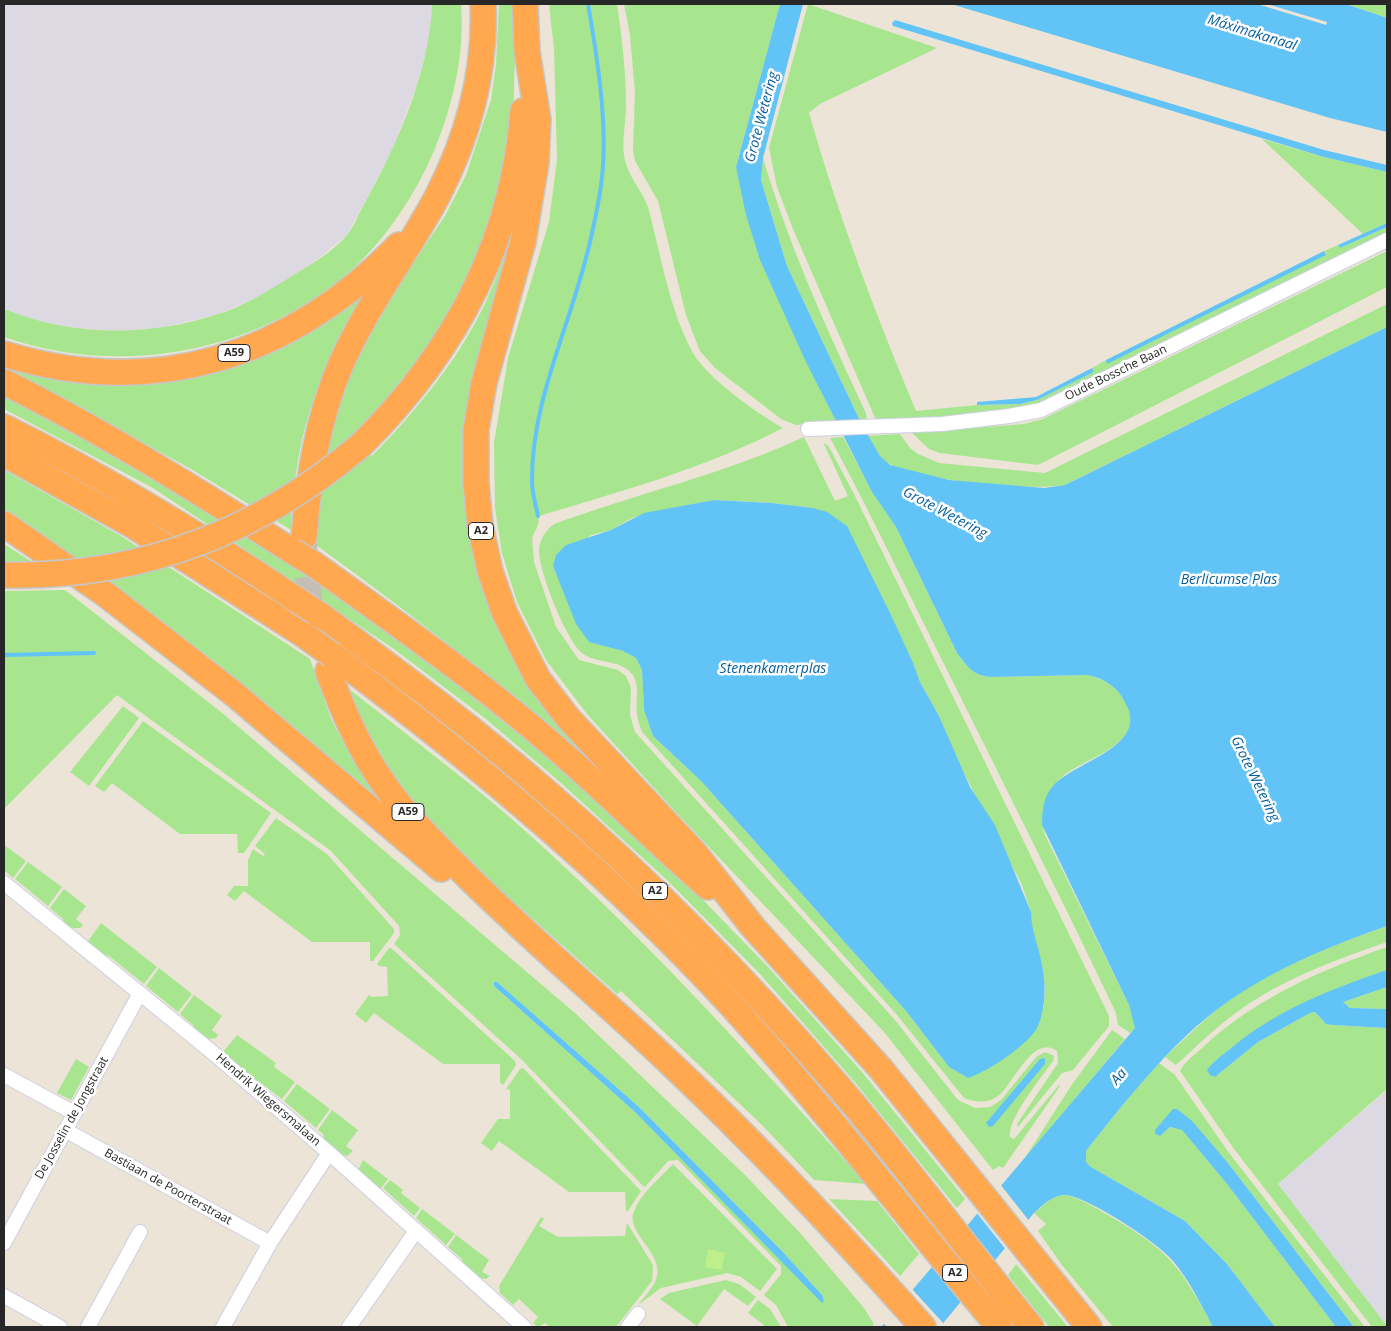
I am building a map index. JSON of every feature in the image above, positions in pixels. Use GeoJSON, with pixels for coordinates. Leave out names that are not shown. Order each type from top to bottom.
{"type":"FeatureCollection","features":[{"type":"Feature","properties":{"kind":"highway","name":"A59"},"geometry":{"type":"LineString","coordinates":[[298,544],[313,453],[332,386],[360,328],[448,175],[467,127],[480,61],[483,4]]}},
{"type":"Feature","properties":{"kind":"highway"},"geometry":{"type":"LineString","coordinates":[[4,575],[50,575],[100,570],[165,555],[201,543],[245,524],[289,499],[334,468],[386,420],[426,373],[462,317],[484,271],[503,219],[518,155],[527,51],[525,4]]}},
{"type":"Feature","properties":{"kind":"highway","name":"A2"},"geometry":{"type":"LineString","coordinates":[[527,51],[538,120],[532,198],[523,242],[484,383],[476,430],[476,483],[480,525],[490,571],[518,644],[538,678],[562,710],[694,852],[753,927],[881,1068],[1088,1327]]}},
{"type":"Feature","properties":{"kind":"highway","name":"A59"},"geometry":{"type":"LineString","coordinates":[[4,354],[58,367],[121,372],[181,366],[236,353],[284,332],[327,308],[384,261],[423,220]]}},
{"type":"Feature","properties":{"kind":"highway","name":"A2"},"geometry":{"type":"LineString","coordinates":[[4,382],[52,406],[298,544],[315,564],[400,625],[558,750],[753,927]]}},
{"type":"Feature","properties":{"kind":"highway","name":"A2"},"geometry":{"type":"LineString","coordinates":[[4,426],[144,503],[246,566],[323,617],[477,733],[551,795],[657,893],[748,986],[833,1080],[1031,1327]]}},
{"type":"Feature","properties":{"kind":"highway","name":"A2"},"geometry":{"type":"LineString","coordinates":[[4,454],[132,525],[304,635],[330,663],[406,709],[534,814],[640,911],[729,1003],[820,1106],[993,1320]]}},
{"type":"Feature","properties":{"kind":"highway"},"geometry":{"type":"LineString","coordinates":[[4,524],[106,594],[234,694],[432,861],[521,930],[652,1046],[754,1144],[923,1327]]}},
{"type":"Feature","properties":{"kind":"highway","name":"A59"},"geometry":{"type":"LineString","coordinates":[[330,663],[346,718],[365,755],[384,785],[441,850],[521,930]]}},
{"type":"Feature","properties":{"kind":"street","name":"Oude Bossche Baan"},"geometry":{"type":"LineString","coordinates":[[808,430],[942,424],[1041,410],[1387,240]]}},
{"type":"Feature","properties":{"kind":"street","name":"Hendrik Wiegersmalaan"},"geometry":{"type":"LineString","coordinates":[[4,883],[140,993],[330,1153],[524,1327]]}},
{"type":"Feature","properties":{"kind":"street","name":"De Josselin de Jongstraat"},"geometry":{"type":"LineString","coordinates":[[4,1243],[10,1217],[65,1130],[140,993]]}},
{"type":"Feature","properties":{"kind":"street"},"geometry":{"type":"LineString","coordinates":[[4,1075],[74,1114]]}},
{"type":"Feature","properties":{"kind":"street","name":"Bastiaan de Poorterstraat"},"geometry":{"type":"LineString","coordinates":[[65,1130],[270,1243]]}},
{"type":"Feature","properties":{"kind":"street"},"geometry":{"type":"LineString","coordinates":[[223,1327],[270,1243],[330,1153]]}},
{"type":"Feature","properties":{"kind":"street"},"geometry":{"type":"LineString","coordinates":[[350,1327],[416,1231]]}},
{"type":"Feature","properties":{"kind":"street"},"geometry":{"type":"LineString","coordinates":[[88,1327],[140,1232]]}},
{"type":"Feature","properties":{"kind":"street"},"geometry":{"type":"LineString","coordinates":[[4,1296],[60,1327]]}},
{"type":"Feature","properties":{"kind":"street"},"geometry":{"type":"LineString","coordinates":[[628,1327],[638,1314]]}},
{"type":"Feature","properties":{"kind":"shaded area"},"geometry":{"type":"Polygon","coordinates":[[[4,4],[432,4],[431,32],[417,84],[392,151],[347,235],[310,265],[259,297],[215,315],[160,328],[116,331],[66,327],[28,319],[4,309],[4,4]]]}},
{"type":"Feature","properties":{"kind":"shaded area"},"geometry":{"type":"Polygon","coordinates":[[[1387,1090],[1387,1326],[1278,1184],[1387,1090]]]}},
{"type":"Feature","properties":{"kind":"green space"},"geometry":{"type":"Polygon","coordinates":[[[432,4],[461,4],[462,23],[459,60],[452,97],[441,134],[416,188],[405,206],[367,255],[336,283],[300,308],[261,327],[219,342],[177,352],[133,356],[90,355],[46,349],[4,337],[4,309],[29,318],[82,329],[136,330],[189,322],[225,312],[245,303],[328,253],[352,228],[399,134],[418,82],[425,56],[432,4]]]}},
{"type":"Feature","properties":{"kind":"green space"},"geometry":{"type":"Polygon","coordinates":[[[499,4],[511,4],[515,53],[513,117],[490,231],[442,337],[354,438],[372,456],[437,382],[451,362],[465,341],[488,297],[524,193],[475,382],[498,618],[641,808],[562,738],[442,639],[316,545],[322,455],[331,417],[370,327],[445,216],[466,175],[491,100],[496,65],[499,4]]]}},
{"type":"Feature","properties":{"kind":"green space"},"geometry":{"type":"Polygon","coordinates":[[[549,4],[617,4],[625,80],[624,157],[630,175],[648,207],[666,282],[685,336],[693,353],[709,373],[747,405],[783,428],[694,467],[539,516],[538,525],[532,538],[534,562],[556,627],[579,660],[618,670],[626,676],[631,688],[630,715],[635,732],[895,1020],[958,1100],[975,1108],[990,1107],[1001,1100],[1036,1057],[1045,1052],[1054,1056],[1053,1061],[1019,1109],[1010,1137],[1014,1139],[1060,1086],[1003,1168],[999,1166],[993,1170],[884,1032],[674,810],[587,714],[546,660],[517,602],[502,553],[495,508],[494,443],[508,358],[549,222],[557,159],[554,49],[549,4]]]}},
{"type":"Feature","properties":{"kind":"green space"},"geometry":{"type":"Polygon","coordinates":[[[624,4],[780,4],[736,167],[836,422],[796,425],[781,419],[715,368],[700,351],[686,315],[658,201],[635,161],[633,150],[635,93],[630,35],[624,4]]]}},
{"type":"Feature","properties":{"kind":"green space"},"geometry":{"type":"Polygon","coordinates":[[[808,4],[937,48],[820,104],[809,113],[832,189],[858,264],[916,411],[977,405],[1020,404],[1037,400],[1094,372],[1092,368],[1106,360],[1107,363],[1326,254],[1324,251],[1338,245],[1340,248],[1387,227],[1387,235],[1038,409],[1019,413],[880,422],[876,420],[793,229],[777,187],[769,148],[808,4]]]}},
{"type":"Feature","properties":{"kind":"green space"},"geometry":{"type":"Polygon","coordinates":[[[1346,4],[1387,4],[1387,18],[1346,4]]]}},
{"type":"Feature","properties":{"kind":"green space"},"geometry":{"type":"Polygon","coordinates":[[[1262,139],[1324,157],[1387,172],[1387,223],[1363,234],[1262,139]]]}},
{"type":"Feature","properties":{"kind":"green space"},"geometry":{"type":"Polygon","coordinates":[[[763,158],[797,255],[823,319],[866,413],[867,423],[861,423],[787,266],[761,180],[763,158]]]}},
{"type":"Feature","properties":{"kind":"green space"},"geometry":{"type":"Polygon","coordinates":[[[1387,251],[1387,287],[1038,465],[940,453],[929,449],[912,433],[1024,424],[1043,419],[1387,251]]]}},
{"type":"Feature","properties":{"kind":"green space"},"geometry":{"type":"Polygon","coordinates":[[[374,279],[339,340],[314,398],[298,460],[291,530],[191,469],[4,366],[178,377],[374,279]]]}},
{"type":"Feature","properties":{"kind":"green space"},"geometry":{"type":"Polygon","coordinates":[[[1387,304],[1387,327],[1065,485],[1048,487],[1002,486],[927,476],[887,463],[867,436],[900,434],[910,448],[918,454],[939,463],[1045,473],[1387,304]]]}},
{"type":"Feature","properties":{"kind":"green space"},"geometry":{"type":"Polygon","coordinates":[[[4,395],[45,415],[158,479],[299,565],[494,709],[568,773],[677,873],[768,967],[862,1072],[965,1199],[957,1208],[853,1080],[760,974],[668,881],[561,783],[486,719],[394,649],[153,488],[4,409],[4,395]]]}},
{"type":"Feature","properties":{"kind":"green space"},"geometry":{"type":"Polygon","coordinates":[[[804,437],[835,501],[848,496],[823,442],[829,447],[854,494],[1109,1016],[1109,1026],[1073,1070],[1062,1073],[1018,1127],[1017,1124],[1058,1063],[1057,1051],[1048,1047],[1032,1054],[1004,1090],[994,1099],[981,1102],[964,1098],[897,1015],[642,732],[637,715],[637,687],[634,677],[626,669],[614,663],[594,659],[582,653],[568,634],[548,588],[539,549],[544,535],[554,524],[711,473],[804,437]],[[714,500],[632,518],[611,530],[591,535],[553,566],[589,641],[623,651],[636,658],[642,670],[644,710],[653,736],[701,781],[906,1011],[949,1067],[968,1078],[1034,1031],[1044,1006],[1045,988],[1042,965],[1031,923],[1031,912],[1022,885],[956,758],[939,716],[920,682],[914,665],[813,508],[772,503],[714,500]]]}},
{"type":"Feature","properties":{"kind":"green space"},"geometry":{"type":"Polygon","coordinates":[[[843,437],[872,491],[896,527],[957,653],[971,670],[990,677],[1088,675],[1109,684],[1125,700],[1131,716],[1129,729],[1122,740],[1058,781],[1044,810],[1043,826],[1045,835],[1129,1005],[1136,1028],[1130,1033],[1118,1025],[1116,1013],[1075,928],[876,526],[830,438],[843,437]]]}},
{"type":"Feature","properties":{"kind":"green space"},"geometry":{"type":"Polygon","coordinates":[[[4,470],[121,536],[310,659],[331,719],[352,759],[383,807],[113,585],[4,511],[4,470]]]}},
{"type":"Feature","properties":{"kind":"green space"},"geometry":{"type":"Polygon","coordinates":[[[4,544],[38,566],[4,567],[4,544]]]}},
{"type":"Feature","properties":{"kind":"green space"},"geometry":{"type":"Polygon","coordinates":[[[65,590],[221,712],[575,1013],[746,1176],[801,1234],[864,1308],[874,1324],[871,1327],[788,1327],[776,1305],[764,1295],[781,1274],[781,1266],[678,1160],[668,1161],[645,1187],[643,1186],[521,1059],[394,944],[400,935],[399,926],[331,851],[117,695],[4,809],[4,591],[65,590]],[[494,982],[494,986],[635,1112],[822,1302],[824,1301],[822,1295],[782,1251],[639,1107],[497,982],[494,982]]]}},
{"type":"Feature","properties":{"kind":"green space"},"geometry":{"type":"Polygon","coordinates":[[[348,688],[499,808],[596,897],[689,990],[866,1184],[814,1180],[761,1124],[621,991],[617,994],[449,844],[396,784],[373,749],[348,688]]]}},
{"type":"Feature","properties":{"kind":"green space"},"geometry":{"type":"Polygon","coordinates":[[[123,706],[139,718],[89,786],[70,772],[123,706]]]}},
{"type":"Feature","properties":{"kind":"green space"},"geometry":{"type":"Polygon","coordinates":[[[143,721],[271,813],[244,853],[238,853],[237,834],[180,834],[112,783],[104,792],[95,786],[143,721]]]}},
{"type":"Feature","properties":{"kind":"green space"},"geometry":{"type":"Polygon","coordinates":[[[276,818],[327,854],[394,929],[394,933],[373,961],[370,961],[370,942],[312,942],[244,891],[235,901],[227,895],[234,886],[248,886],[248,860],[253,849],[263,856],[265,854],[255,846],[276,818]]]}},
{"type":"Feature","properties":{"kind":"green space"},"geometry":{"type":"Polygon","coordinates":[[[4,845],[26,861],[13,878],[4,870],[4,845]]]}},
{"type":"Feature","properties":{"kind":"green space"},"geometry":{"type":"Polygon","coordinates":[[[28,862],[62,887],[48,906],[15,879],[28,862]]]}},
{"type":"Feature","properties":{"kind":"green space"},"geometry":{"type":"Polygon","coordinates":[[[64,889],[86,906],[76,919],[83,925],[80,928],[68,928],[64,924],[63,919],[50,908],[64,889]]]}},
{"type":"Feature","properties":{"kind":"green space"},"geometry":{"type":"Polygon","coordinates":[[[101,923],[157,967],[144,984],[109,956],[103,956],[88,941],[101,923]]]}},
{"type":"Feature","properties":{"kind":"green space"},"geometry":{"type":"Polygon","coordinates":[[[1387,926],[1387,942],[1314,970],[1261,996],[1226,1020],[1176,1065],[1165,1057],[1219,1008],[1256,983],[1311,956],[1387,926]]]}},
{"type":"Feature","properties":{"kind":"green space"},"geometry":{"type":"Polygon","coordinates":[[[1387,947],[1387,970],[1319,996],[1277,1017],[1218,1059],[1215,1077],[1258,1042],[1310,1013],[1315,1012],[1326,1024],[1387,1028],[1387,1089],[1278,1184],[1387,1326],[1372,1327],[1234,1149],[1180,1071],[1191,1058],[1224,1029],[1267,1000],[1338,965],[1387,947]]]}},
{"type":"Feature","properties":{"kind":"green space"},"geometry":{"type":"Polygon","coordinates":[[[389,948],[515,1061],[516,1065],[503,1085],[500,1083],[500,1064],[443,1064],[374,1013],[366,1023],[355,1014],[369,995],[372,997],[388,996],[387,967],[377,964],[389,948]]]}},
{"type":"Feature","properties":{"kind":"green space"},"geometry":{"type":"Polygon","coordinates":[[[159,968],[192,994],[178,1012],[146,986],[159,968]]]}},
{"type":"Feature","properties":{"kind":"green space"},"geometry":{"type":"Polygon","coordinates":[[[1387,987],[1387,1009],[1350,1008],[1343,1002],[1387,987]]]}},
{"type":"Feature","properties":{"kind":"green space"},"geometry":{"type":"Polygon","coordinates":[[[194,995],[222,1016],[212,1030],[218,1035],[216,1038],[205,1040],[194,1030],[193,1025],[180,1014],[194,995]]]}},
{"type":"Feature","properties":{"kind":"green space"},"geometry":{"type":"Polygon","coordinates":[[[1112,1030],[1125,1039],[1021,1164],[1071,1086],[1112,1030]]]}},
{"type":"Feature","properties":{"kind":"green space"},"geometry":{"type":"Polygon","coordinates":[[[237,1035],[276,1063],[274,1067],[295,1082],[282,1099],[225,1056],[223,1052],[237,1035]]]}},
{"type":"Feature","properties":{"kind":"green space"},"geometry":{"type":"Polygon","coordinates":[[[76,1059],[89,1067],[71,1100],[57,1093],[76,1059]]]}},
{"type":"Feature","properties":{"kind":"green space"},"geometry":{"type":"Polygon","coordinates":[[[1159,1063],[1175,1075],[1229,1153],[1365,1327],[1354,1327],[1228,1163],[1177,1109],[1160,1136],[1170,1127],[1182,1130],[1227,1184],[1336,1327],[1275,1327],[1227,1264],[1185,1221],[1091,1167],[1086,1162],[1086,1151],[1159,1063]]]}},
{"type":"Feature","properties":{"kind":"green space"},"geometry":{"type":"Polygon","coordinates":[[[523,1068],[641,1191],[628,1211],[626,1211],[625,1192],[569,1192],[499,1141],[492,1151],[481,1143],[498,1119],[510,1119],[510,1090],[506,1089],[520,1069],[523,1068]]]}},
{"type":"Feature","properties":{"kind":"green space"},"geometry":{"type":"Polygon","coordinates":[[[297,1084],[330,1109],[316,1128],[284,1101],[297,1084]]]}},
{"type":"Feature","properties":{"kind":"green space"},"geometry":{"type":"Polygon","coordinates":[[[332,1110],[358,1130],[346,1146],[353,1151],[347,1156],[341,1155],[324,1140],[323,1134],[318,1130],[332,1110]]]}},
{"type":"Feature","properties":{"kind":"green space"},"geometry":{"type":"Polygon","coordinates":[[[363,1160],[388,1179],[381,1188],[378,1188],[358,1170],[363,1160]]]}},
{"type":"Feature","properties":{"kind":"green space"},"geometry":{"type":"Polygon","coordinates":[[[673,1164],[777,1269],[760,1291],[741,1277],[727,1273],[661,1288],[638,1305],[656,1280],[658,1270],[651,1252],[639,1235],[632,1219],[637,1204],[673,1164]]]}},
{"type":"Feature","properties":{"kind":"green space"},"geometry":{"type":"Polygon","coordinates":[[[390,1180],[403,1190],[401,1193],[420,1208],[414,1216],[383,1188],[390,1180]]]}},
{"type":"Feature","properties":{"kind":"green space"},"geometry":{"type":"Polygon","coordinates":[[[1065,1195],[1084,1202],[1113,1218],[1133,1230],[1162,1252],[1183,1276],[1213,1327],[1113,1327],[1062,1265],[1038,1231],[1046,1224],[1034,1213],[1053,1197],[1065,1195]]]}},
{"type":"Feature","properties":{"kind":"green space"},"geometry":{"type":"Polygon","coordinates":[[[829,1199],[877,1201],[919,1254],[900,1276],[829,1199]]]}},
{"type":"Feature","properties":{"kind":"green space"},"geometry":{"type":"Polygon","coordinates":[[[422,1209],[455,1234],[446,1245],[416,1218],[422,1209]]]}},
{"type":"Feature","properties":{"kind":"green space"},"geometry":{"type":"Polygon","coordinates":[[[541,1217],[544,1219],[539,1226],[558,1237],[625,1236],[627,1223],[653,1265],[652,1281],[616,1327],[550,1327],[545,1323],[538,1327],[533,1323],[538,1317],[519,1299],[513,1305],[500,1293],[499,1286],[541,1217]]]}},
{"type":"Feature","properties":{"kind":"green space"},"geometry":{"type":"Polygon","coordinates":[[[456,1235],[489,1260],[482,1272],[490,1276],[486,1279],[477,1278],[463,1265],[462,1259],[448,1247],[456,1235]]]}},
{"type":"Feature","properties":{"kind":"green space"},"geometry":{"type":"Polygon","coordinates":[[[708,1249],[725,1253],[722,1270],[705,1267],[708,1249]]]}},
{"type":"Feature","properties":{"kind":"green space"},"geometry":{"type":"Polygon","coordinates":[[[1016,1264],[1068,1327],[1049,1327],[1008,1275],[1016,1264]]]}},
{"type":"Feature","properties":{"kind":"green space"},"geometry":{"type":"Polygon","coordinates":[[[726,1280],[739,1284],[756,1297],[748,1306],[724,1289],[697,1326],[660,1299],[669,1293],[726,1280]]]}},
{"type":"Feature","properties":{"kind":"green space"},"geometry":{"type":"Polygon","coordinates":[[[758,1300],[770,1309],[781,1327],[763,1327],[764,1325],[748,1313],[758,1300]]]}},
{"type":"Feature","properties":{"kind":"water","name":"Berlicumse Plas"},"geometry":{"type":"Polygon","coordinates":[[[780,4],[803,4],[763,158],[761,180],[787,266],[861,423],[880,456],[890,465],[949,480],[1044,488],[1065,485],[1387,327],[1387,926],[1330,948],[1274,973],[1217,1009],[1156,1066],[1086,1151],[1086,1162],[1091,1167],[1185,1221],[1227,1264],[1275,1327],[1213,1327],[1185,1277],[1165,1253],[1121,1221],[1087,1202],[1063,1195],[1050,1199],[1034,1213],[940,1327],[881,1327],[1135,1028],[1129,1005],[1042,825],[1045,799],[1053,786],[1063,777],[1106,752],[1119,742],[1127,731],[1130,719],[1126,704],[1115,688],[1105,681],[1088,675],[990,677],[975,672],[968,666],[957,653],[896,527],[872,492],[805,360],[760,260],[746,215],[736,167],[780,4]]]}},
{"type":"Feature","properties":{"kind":"water","name":"Máximakanaal"},"geometry":{"type":"Polygon","coordinates":[[[951,4],[1346,4],[1387,18],[1387,132],[1330,118],[951,4]]]}},
{"type":"Feature","properties":{"kind":"water"},"geometry":{"type":"Polygon","coordinates":[[[895,20],[1324,150],[1387,165],[1387,172],[1324,157],[893,26],[892,23],[895,20]]]}},
{"type":"Feature","properties":{"kind":"water"},"geometry":{"type":"Polygon","coordinates":[[[1387,223],[1387,227],[1340,248],[1338,245],[1387,223]]]}},
{"type":"Feature","properties":{"kind":"water"},"geometry":{"type":"Polygon","coordinates":[[[1324,251],[1326,255],[1107,364],[1106,360],[1324,251]]]}},
{"type":"Feature","properties":{"kind":"water"},"geometry":{"type":"Polygon","coordinates":[[[1092,368],[1094,372],[1037,400],[1020,404],[977,405],[977,402],[1036,397],[1092,368]]]}},
{"type":"Feature","properties":{"kind":"water","name":"Stenenkamerplas"},"geometry":{"type":"Polygon","coordinates":[[[714,500],[772,503],[813,508],[827,512],[847,526],[891,615],[920,682],[939,716],[970,787],[995,825],[1031,912],[1032,925],[1041,958],[1045,988],[1043,1011],[1038,1026],[1033,1033],[1017,1049],[976,1075],[968,1078],[949,1067],[906,1011],[701,781],[653,736],[644,710],[642,670],[636,658],[623,651],[589,642],[576,624],[553,566],[556,555],[566,545],[611,530],[644,513],[714,500]]]}},
{"type":"Feature","properties":{"kind":"water"},"geometry":{"type":"Polygon","coordinates":[[[1387,970],[1387,987],[1343,1002],[1350,1008],[1387,1009],[1387,1028],[1326,1024],[1315,1012],[1310,1013],[1258,1042],[1215,1077],[1210,1075],[1207,1070],[1248,1035],[1285,1012],[1325,993],[1387,970]]]}},
{"type":"Feature","properties":{"kind":"water"},"geometry":{"type":"Polygon","coordinates":[[[494,982],[497,982],[639,1107],[782,1251],[822,1295],[824,1301],[822,1303],[635,1112],[494,986],[494,982]]]}},
{"type":"Feature","properties":{"kind":"water"},"geometry":{"type":"Polygon","coordinates":[[[1045,1058],[1045,1064],[993,1126],[989,1127],[986,1123],[1040,1059],[1045,1058]]]}},
{"type":"Feature","properties":{"kind":"water"},"geometry":{"type":"Polygon","coordinates":[[[1173,1109],[1177,1109],[1192,1121],[1228,1163],[1354,1327],[1336,1327],[1227,1184],[1182,1130],[1170,1127],[1160,1136],[1155,1134],[1155,1130],[1173,1109]]]}},
{"type":"Feature","properties":{"kind":"pier"},"geometry":{"type":"Polygon","coordinates":[[[1257,4],[1267,4],[1327,22],[1326,25],[1257,4]]]}},
{"type":"Feature","properties":{"kind":"pier"},"geometry":{"type":"Polygon","coordinates":[[[1000,1184],[1030,1222],[1007,1251],[976,1212],[1000,1184]]]}},
{"type":"Feature","properties":{"kind":"pier"},"geometry":{"type":"Polygon","coordinates":[[[911,1288],[945,1325],[943,1327],[887,1327],[882,1322],[911,1288]]]}},
{"type":"Feature","properties":{"kind":"waterway"},"geometry":{"type":"LineString","coordinates":[[538,516],[532,482],[534,450],[539,419],[546,388],[584,264],[602,177],[603,113],[588,4]]}},
{"type":"Feature","properties":{"kind":"waterway"},"geometry":{"type":"LineString","coordinates":[[4,655],[94,653]]}},
{"type":"Feature","properties":{"kind":"tunnel"},"geometry":{"type":"LineString","coordinates":[[304,540],[312,624]]}},
{"type":"Feature","properties":{"kind":"water label","name":"Grote Wetering"},"geometry":{"type":"Point","coordinates":[762,117]}},
{"type":"Feature","properties":{"kind":"water label","name":"Grote Wetering"},"geometry":{"type":"Point","coordinates":[945,513]}},
{"type":"Feature","properties":{"kind":"water label","name":"Grote Wetering"},"geometry":{"type":"Point","coordinates":[1255,779]}},
{"type":"Feature","properties":{"kind":"water label","name":"Aa"},"geometry":{"type":"Point","coordinates":[1119,1077]}}]}
